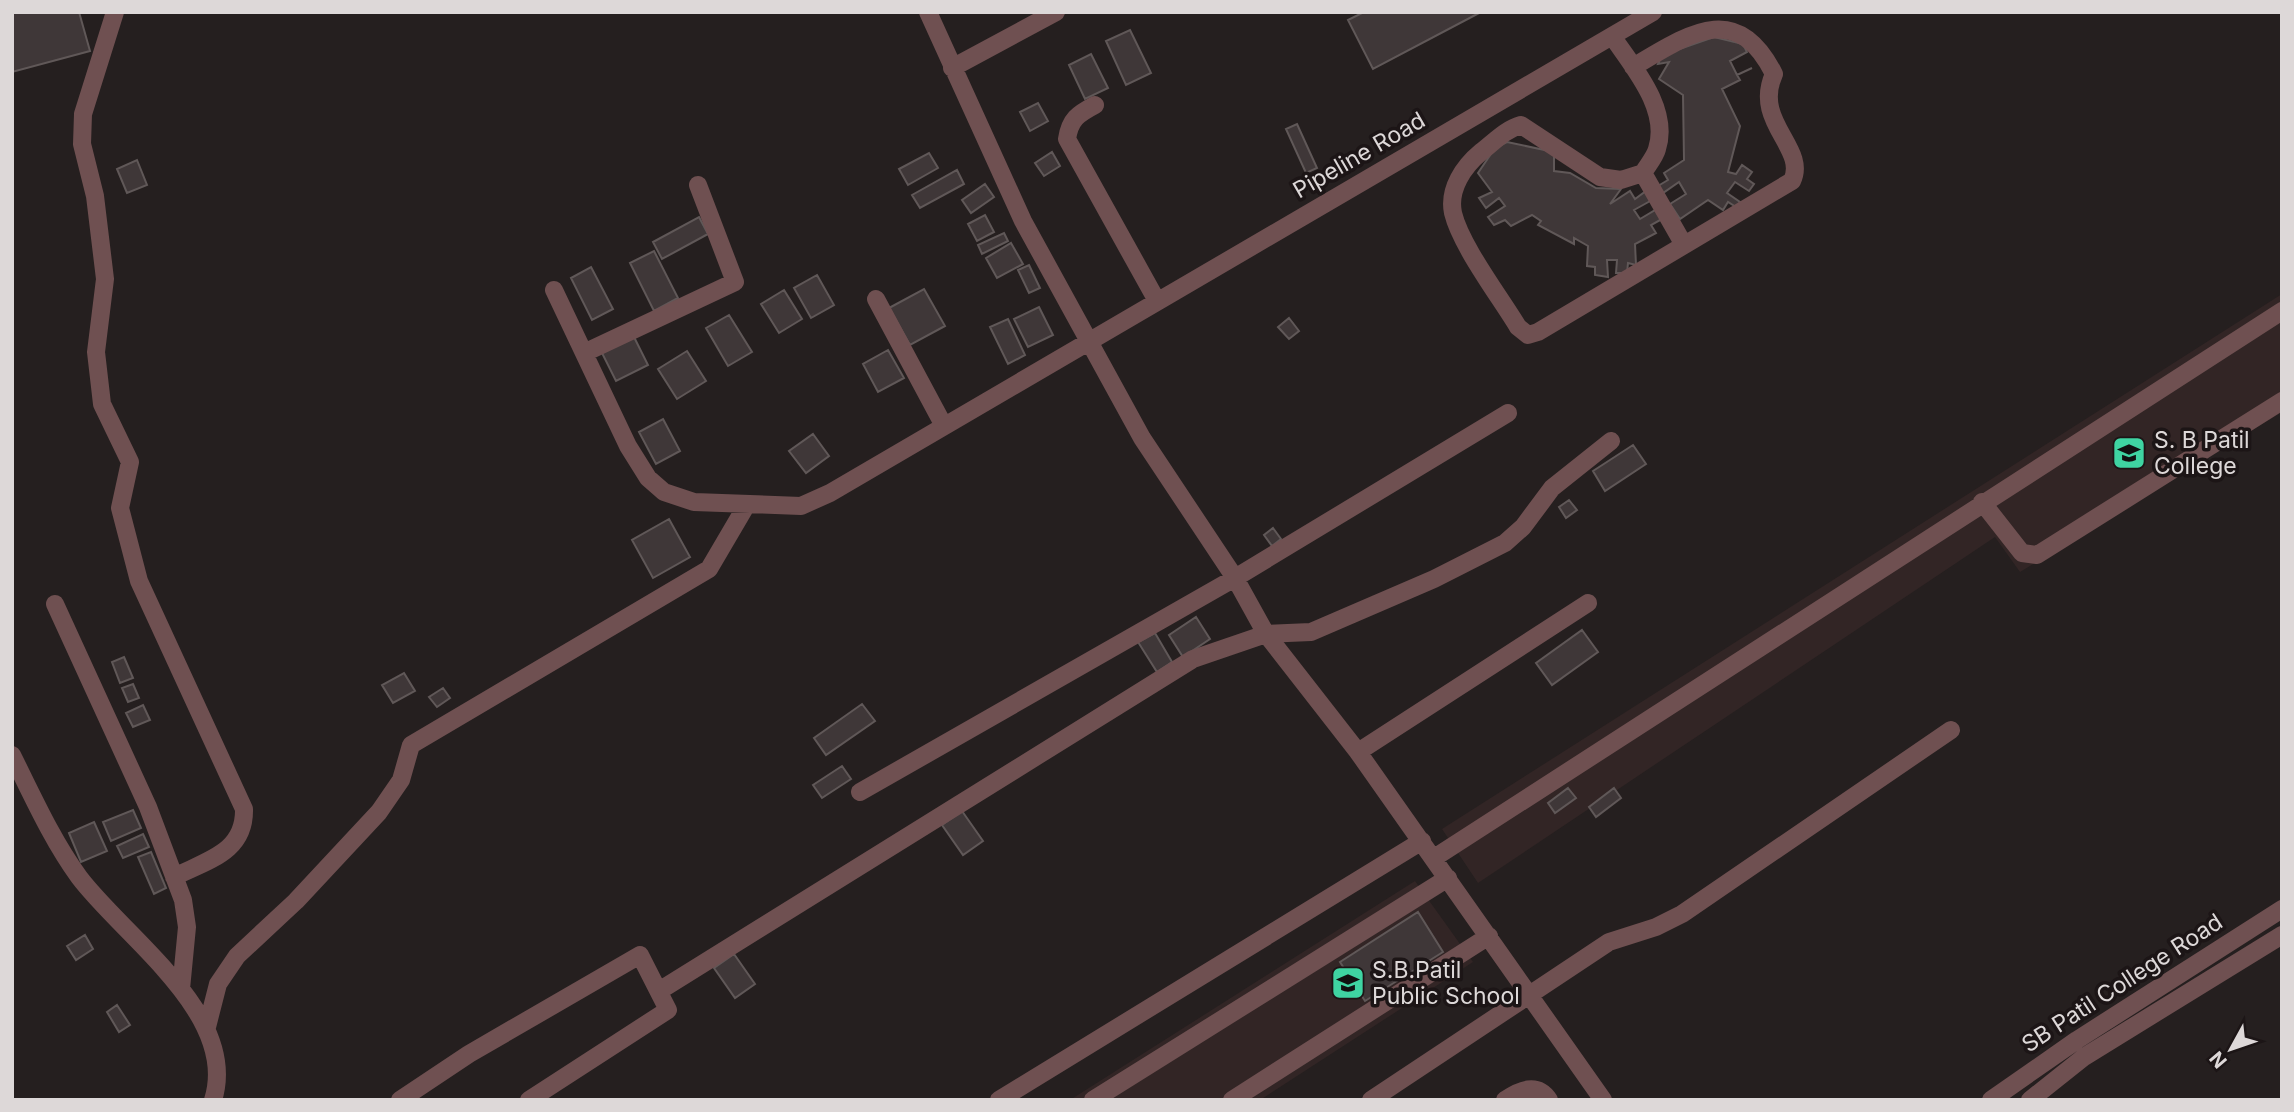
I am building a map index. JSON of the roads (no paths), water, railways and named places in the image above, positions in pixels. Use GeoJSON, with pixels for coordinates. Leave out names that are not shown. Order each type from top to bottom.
{"type":"FeatureCollection","features":[{"type":"Feature","properties":{"kind":"street"},"geometry":{"type":"LineString","coordinates":[[115,12],[83,114],[82,144],[95,197],[105,279],[96,352],[102,404],[130,462],[120,508],[139,581],[244,809],[245,828],[238,841],[221,854],[174,877]]}},
{"type":"Feature","properties":{"kind":"street"},"geometry":{"type":"LineString","coordinates":[[928,12],[1023,221],[1142,438],[1235,578],[1266,634],[1359,752],[1603,1100]]}},
{"type":"Feature","properties":{"kind":"street"},"geometry":{"type":"LineString","coordinates":[[952,68],[1056,12]]}},
{"type":"Feature","properties":{"kind":"street","name":"Pipeline Road"},"geometry":{"type":"LineString","coordinates":[[554,290],[628,446],[648,478],[664,492],[694,502],[801,506],[830,493],[1653,12]]}},
{"type":"Feature","properties":{"kind":"street"},"geometry":{"type":"LineString","coordinates":[[1612,36],[1633,67],[1659,118],[1657,149],[1643,173],[1621,180],[1600,177],[1521,125],[1512,128],[1465,165],[1459,176],[1452,211],[1461,233],[1518,327],[1528,335],[1538,332],[1791,181],[1796,171],[1793,157],[1770,114],[1767,89],[1774,74],[1766,57],[1747,33],[1728,23],[1710,23],[1633,67]]}},
{"type":"Feature","properties":{"kind":"street"},"geometry":{"type":"LineString","coordinates":[[1095,105],[1076,115],[1069,125],[1067,139],[1157,301]]}},
{"type":"Feature","properties":{"kind":"street"},"geometry":{"type":"LineString","coordinates":[[1643,173],[1684,245]]}},
{"type":"Feature","properties":{"kind":"street"},"geometry":{"type":"LineString","coordinates":[[584,353],[735,282],[698,185]]}},
{"type":"Feature","properties":{"kind":"street"},"geometry":{"type":"LineString","coordinates":[[876,299],[944,426]]}},
{"type":"Feature","properties":{"kind":"street"},"geometry":{"type":"LineString","coordinates":[[1434,858],[1982,502],[2282,311]]}},
{"type":"Feature","properties":{"kind":"street"},"geometry":{"type":"LineString","coordinates":[[1982,502],[2022,553],[2037,555],[2282,401]]}},
{"type":"Feature","properties":{"kind":"street"},"geometry":{"type":"LineString","coordinates":[[860,792],[1235,578],[1508,413]]}},
{"type":"Feature","properties":{"kind":"street"},"geometry":{"type":"LineString","coordinates":[[659,991],[1193,659],[1266,634],[1311,632],[1434,579],[1505,543],[1523,527],[1552,488],[1611,441]]}},
{"type":"Feature","properties":{"kind":"street"},"geometry":{"type":"LineString","coordinates":[[207,1027],[218,984],[237,956],[296,901],[379,812],[401,780],[411,745],[709,569],[746,506]]}},
{"type":"Feature","properties":{"kind":"street"},"geometry":{"type":"LineString","coordinates":[[1359,752],[1588,603]]}},
{"type":"Feature","properties":{"kind":"street"},"geometry":{"type":"LineString","coordinates":[[55,604],[148,807],[183,900],[187,927],[181,989]]}},
{"type":"Feature","properties":{"kind":"street"},"geometry":{"type":"LineString","coordinates":[[1371,1100],[1609,942],[1656,927],[1682,914],[1951,730]]}},
{"type":"Feature","properties":{"kind":"street"},"geometry":{"type":"LineString","coordinates":[[12,755],[78,876],[181,989],[207,1027],[218,1065],[212,1100]]}},
{"type":"Feature","properties":{"kind":"street"},"geometry":{"type":"LineString","coordinates":[[999,1100],[1422,841]]}},
{"type":"Feature","properties":{"kind":"street"},"geometry":{"type":"LineString","coordinates":[[1093,1100],[1448,878]]}},
{"type":"Feature","properties":{"kind":"street","name":"SB Patil College Road"},"geometry":{"type":"LineString","coordinates":[[1991,1100],[2282,909]]}},
{"type":"Feature","properties":{"kind":"street","name":"SB Patil College Road"},"geometry":{"type":"LineString","coordinates":[[2029,1100],[2084,1056],[2282,935]]}},
{"type":"Feature","properties":{"kind":"street"},"geometry":{"type":"LineString","coordinates":[[1232,1100],[1489,936]]}},
{"type":"Feature","properties":{"kind":"street"},"geometry":{"type":"LineString","coordinates":[[400,1100],[469,1054],[640,956],[668,1010],[529,1100]]}},
{"type":"Feature","properties":{"kind":"street"},"geometry":{"type":"LineString","coordinates":[[2015,1083],[2029,1100]]}},
{"type":"Feature","properties":{"kind":"street"},"geometry":{"type":"LineString","coordinates":[[1505,1100],[1518,1091],[1532,1088],[1545,1093],[1549,1100]]}},
{"type":"Feature","properties":{"kind":"place","name":"S. B Patil College"},"geometry":{"type":"Point","coordinates":[2129,453]}},
{"type":"Feature","properties":{"kind":"place","name":"S.B.Patil Public School"},"geometry":{"type":"Point","coordinates":[1348,983]}}]}
